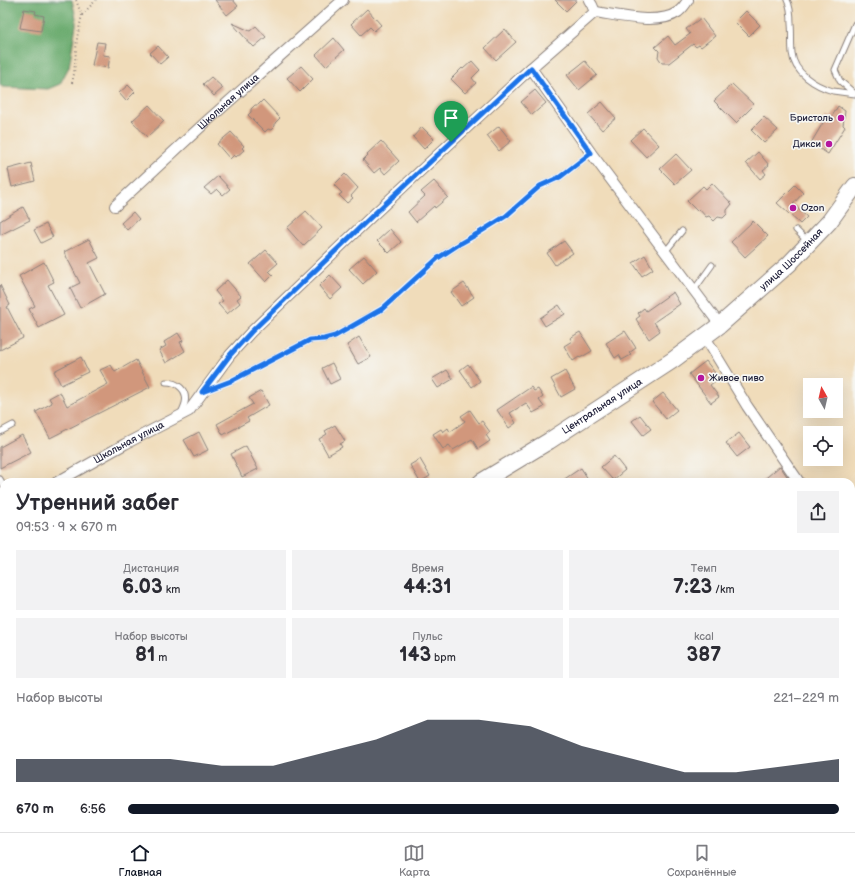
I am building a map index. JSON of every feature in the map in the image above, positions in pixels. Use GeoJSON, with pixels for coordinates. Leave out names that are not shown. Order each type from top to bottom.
{"type":"FeatureCollection","features":[{"type":"Feature","properties":{"kind":"main road","name":"улица Шоссейная"},"geometry":{"type":"LineString","coordinates":[[720,325],[789,264],[829,222],[855,186]]}},
{"type":"Feature","properties":{"kind":"main road","name":"Центральная улица"},"geometry":{"type":"LineString","coordinates":[[488,478],[549,441],[667,365],[720,325]]}},
{"type":"Feature","properties":{"kind":"street","name":"Школьная улица"},"geometry":{"type":"LineString","coordinates":[[115,206],[207,121],[343,0]]}},
{"type":"Feature","properties":{"kind":"street"},"geometry":{"type":"LineString","coordinates":[[589,0],[595,12]]}},
{"type":"Feature","properties":{"kind":"street"},"geometry":{"type":"LineString","coordinates":[[688,0],[675,14],[657,19],[637,18],[595,12],[531,68],[591,153],[720,325]]}},
{"type":"Feature","properties":{"kind":"street","name":"Школьная улица"},"geometry":{"type":"LineString","coordinates":[[64,478],[189,411],[230,355],[251,332],[372,216],[531,68]]}},
{"type":"Feature","properties":{"kind":"street"},"geometry":{"type":"LineString","coordinates":[[705,336],[747,406],[797,478]]}},
{"type":"Feature","properties":{"kind":"lane"},"geometry":{"type":"LineString","coordinates":[[787,0],[789,3],[791,18],[792,53],[796,66],[804,74],[821,86],[835,91],[855,94]]}},
{"type":"Feature","properties":{"kind":"lane"},"geometry":{"type":"LineString","coordinates":[[855,24],[835,70],[840,81],[855,94]]}},
{"type":"Feature","properties":{"kind":"lane"},"geometry":{"type":"LineString","coordinates":[[202,392],[231,381],[310,340],[324,339],[335,336],[375,314],[386,306],[438,258],[506,216],[540,186],[560,177],[591,153]]}},
{"type":"Feature","properties":{"kind":"lane"},"geometry":{"type":"LineString","coordinates":[[796,230],[809,243]]}},
{"type":"Feature","properties":{"kind":"lane"},"geometry":{"type":"LineString","coordinates":[[665,252],[682,231]]}},
{"type":"Feature","properties":{"kind":"lane"},"geometry":{"type":"LineString","coordinates":[[694,290],[712,265]]}},
{"type":"Feature","properties":{"kind":"lane"},"geometry":{"type":"LineString","coordinates":[[166,382],[177,384],[181,387],[185,395],[185,403],[180,416]]}},
{"type":"Feature","properties":{"kind":"lane"},"geometry":{"type":"LineString","coordinates":[[0,432],[13,425]]}},
{"type":"Feature","properties":{"kind":"path"},"geometry":{"type":"LineString","coordinates":[[76,0],[82,15]]}},
{"type":"Feature","properties":{"kind":"path"},"geometry":{"type":"LineString","coordinates":[[72,83],[82,15],[96,0]]}},
{"type":"Feature","properties":{"kind":"green space"},"geometry":{"type":"Polygon","coordinates":[[[0,0],[72,0],[76,25],[69,67],[60,84],[48,89],[2,87],[0,85],[0,0]]]}},
{"type":"Feature","properties":{"kind":"building"},"geometry":{"type":"Polygon","coordinates":[[[215,0],[233,0],[238,6],[227,15],[215,0]]]}},
{"type":"Feature","properties":{"kind":"building"},"geometry":{"type":"Polygon","coordinates":[[[555,0],[577,0],[566,11],[555,0]]]}},
{"type":"Feature","properties":{"kind":"building"},"geometry":{"type":"Polygon","coordinates":[[[24,9],[36,11],[35,14],[44,16],[41,31],[20,28],[24,9]]]}},
{"type":"Feature","properties":{"kind":"building"},"geometry":{"type":"Polygon","coordinates":[[[367,9],[381,25],[374,31],[370,27],[361,35],[351,24],[367,9]]]}},
{"type":"Feature","properties":{"kind":"building"},"geometry":{"type":"Polygon","coordinates":[[[746,11],[760,25],[749,36],[735,22],[746,11]]]}},
{"type":"Feature","properties":{"kind":"building"},"geometry":{"type":"Polygon","coordinates":[[[701,18],[715,36],[701,47],[699,45],[696,47],[693,44],[669,63],[662,63],[658,57],[659,51],[655,47],[668,36],[675,45],[690,34],[686,29],[701,18]]]}},
{"type":"Feature","properties":{"kind":"building"},"geometry":{"type":"Polygon","coordinates":[[[232,23],[250,31],[256,26],[266,37],[254,47],[249,44],[232,23]]]}},
{"type":"Feature","properties":{"kind":"building"},"geometry":{"type":"Polygon","coordinates":[[[505,29],[516,42],[496,60],[485,48],[505,29]]]}},
{"type":"Feature","properties":{"kind":"building"},"geometry":{"type":"Polygon","coordinates":[[[334,38],[344,50],[326,66],[316,55],[334,38]]]}},
{"type":"Feature","properties":{"kind":"building"},"geometry":{"type":"Polygon","coordinates":[[[97,42],[105,43],[103,55],[110,56],[108,68],[92,65],[97,42]]]}},
{"type":"Feature","properties":{"kind":"building"},"geometry":{"type":"Polygon","coordinates":[[[158,46],[168,57],[160,64],[150,53],[158,46]]]}},
{"type":"Feature","properties":{"kind":"building"},"geometry":{"type":"Polygon","coordinates":[[[472,61],[480,70],[472,78],[476,83],[465,93],[451,79],[472,61]]]}},
{"type":"Feature","properties":{"kind":"building"},"geometry":{"type":"Polygon","coordinates":[[[585,61],[597,75],[579,90],[567,75],[585,61]]]}},
{"type":"Feature","properties":{"kind":"building"},"geometry":{"type":"Polygon","coordinates":[[[301,66],[313,79],[300,92],[287,78],[301,66]]]}},
{"type":"Feature","properties":{"kind":"building"},"geometry":{"type":"Polygon","coordinates":[[[211,77],[223,88],[214,96],[203,84],[211,77]]]}},
{"type":"Feature","properties":{"kind":"building"},"geometry":{"type":"Polygon","coordinates":[[[732,84],[754,105],[736,123],[714,101],[732,84]]]}},
{"type":"Feature","properties":{"kind":"building"},"geometry":{"type":"Polygon","coordinates":[[[128,85],[135,92],[126,101],[119,93],[128,85]]]}},
{"type":"Feature","properties":{"kind":"building"},"geometry":{"type":"Polygon","coordinates":[[[535,90],[546,103],[532,115],[521,102],[535,90]]]}},
{"type":"Feature","properties":{"kind":"building"},"geometry":{"type":"Polygon","coordinates":[[[263,100],[280,118],[271,130],[268,129],[265,132],[248,115],[255,105],[258,105],[263,100]]]}},
{"type":"Feature","properties":{"kind":"building"},"geometry":{"type":"Polygon","coordinates":[[[602,102],[616,118],[602,130],[588,114],[602,102]]]}},
{"type":"Feature","properties":{"kind":"building"},"geometry":{"type":"Polygon","coordinates":[[[149,105],[164,121],[147,137],[132,121],[149,105]]]}},
{"type":"Feature","properties":{"kind":"building"},"geometry":{"type":"Polygon","coordinates":[[[838,106],[845,111],[843,125],[845,127],[828,154],[811,143],[827,116],[831,118],[838,106]]]}},
{"type":"Feature","properties":{"kind":"building"},"geometry":{"type":"Polygon","coordinates":[[[764,117],[778,130],[764,143],[751,130],[764,117]]]}},
{"type":"Feature","properties":{"kind":"building"},"geometry":{"type":"Polygon","coordinates":[[[499,126],[511,141],[499,151],[487,136],[499,126]]]}},
{"type":"Feature","properties":{"kind":"building"},"geometry":{"type":"Polygon","coordinates":[[[422,127],[434,139],[424,149],[413,137],[422,127]]]}},
{"type":"Feature","properties":{"kind":"building"},"geometry":{"type":"Polygon","coordinates":[[[643,128],[659,145],[646,157],[630,140],[643,128]]]}},
{"type":"Feature","properties":{"kind":"building"},"geometry":{"type":"Polygon","coordinates":[[[231,132],[244,146],[242,148],[244,150],[236,157],[234,155],[230,159],[217,144],[231,132]]]}},
{"type":"Feature","properties":{"kind":"building"},"geometry":{"type":"Polygon","coordinates":[[[381,141],[399,161],[385,174],[380,168],[374,173],[363,160],[368,155],[367,154],[381,141]]]}},
{"type":"Feature","properties":{"kind":"building"},"geometry":{"type":"Polygon","coordinates":[[[758,152],[769,165],[763,170],[766,174],[760,179],[746,163],[758,152]]]}},
{"type":"Feature","properties":{"kind":"building"},"geometry":{"type":"Polygon","coordinates":[[[676,154],[691,170],[675,184],[660,169],[676,154]]]}},
{"type":"Feature","properties":{"kind":"building"},"geometry":{"type":"Polygon","coordinates":[[[31,163],[35,181],[12,187],[8,169],[31,163]]]}},
{"type":"Feature","properties":{"kind":"building"},"geometry":{"type":"Polygon","coordinates":[[[345,174],[358,188],[351,196],[353,198],[347,203],[339,195],[342,193],[334,185],[345,174]]]}},
{"type":"Feature","properties":{"kind":"building"},"geometry":{"type":"Polygon","coordinates":[[[218,176],[230,189],[223,195],[217,189],[211,194],[204,188],[218,176]]]}},
{"type":"Feature","properties":{"kind":"building"},"geometry":{"type":"Polygon","coordinates":[[[434,181],[448,197],[435,208],[434,206],[416,222],[408,212],[425,196],[421,192],[434,181]]]}},
{"type":"Feature","properties":{"kind":"building"},"geometry":{"type":"Polygon","coordinates":[[[712,183],[732,204],[727,210],[727,214],[723,218],[718,217],[714,221],[709,216],[706,217],[699,209],[697,211],[687,201],[703,186],[706,189],[712,183]]]}},
{"type":"Feature","properties":{"kind":"building"},"geometry":{"type":"Polygon","coordinates":[[[795,185],[803,193],[793,204],[807,217],[800,224],[777,203],[795,185]]]}},
{"type":"Feature","properties":{"kind":"building"},"geometry":{"type":"Polygon","coordinates":[[[23,207],[30,220],[0,235],[0,221],[23,207]]]}},
{"type":"Feature","properties":{"kind":"building"},"geometry":{"type":"Polygon","coordinates":[[[306,211],[322,228],[303,246],[287,228],[306,211]]]}},
{"type":"Feature","properties":{"kind":"building"},"geometry":{"type":"Polygon","coordinates":[[[133,212],[139,219],[127,230],[121,223],[133,212]]]}},
{"type":"Feature","properties":{"kind":"building"},"geometry":{"type":"Polygon","coordinates":[[[753,221],[768,236],[745,257],[731,242],[753,221]]]}},
{"type":"Feature","properties":{"kind":"building"},"geometry":{"type":"Polygon","coordinates":[[[46,224],[53,237],[41,243],[34,230],[46,224]]]}},
{"type":"Feature","properties":{"kind":"building"},"geometry":{"type":"Polygon","coordinates":[[[390,229],[401,242],[389,253],[377,241],[390,229]]]}},
{"type":"Feature","properties":{"kind":"building"},"geometry":{"type":"Polygon","coordinates":[[[89,239],[99,258],[89,263],[105,294],[80,308],[70,288],[80,283],[64,252],[89,239]]]}},
{"type":"Feature","properties":{"kind":"building"},"geometry":{"type":"Polygon","coordinates":[[[564,241],[573,253],[555,265],[547,253],[564,241]]]}},
{"type":"Feature","properties":{"kind":"building"},"geometry":{"type":"Polygon","coordinates":[[[266,250],[278,263],[269,271],[273,275],[266,282],[250,264],[266,250]]]}},
{"type":"Feature","properties":{"kind":"building"},"geometry":{"type":"Polygon","coordinates":[[[645,255],[653,269],[642,276],[633,263],[645,255]]]}},
{"type":"Feature","properties":{"kind":"building"},"geometry":{"type":"Polygon","coordinates":[[[364,256],[377,271],[363,284],[349,269],[364,256]]]}},
{"type":"Feature","properties":{"kind":"building"},"geometry":{"type":"Polygon","coordinates":[[[44,262],[54,282],[48,285],[64,315],[39,328],[29,309],[35,306],[19,276],[44,262]]]}},
{"type":"Feature","properties":{"kind":"building"},"geometry":{"type":"Polygon","coordinates":[[[330,275],[342,288],[330,299],[319,286],[330,275]]]}},
{"type":"Feature","properties":{"kind":"building"},"geometry":{"type":"Polygon","coordinates":[[[227,280],[241,296],[237,299],[240,303],[227,314],[218,304],[223,301],[215,291],[227,280]]]}},
{"type":"Feature","properties":{"kind":"building"},"geometry":{"type":"Polygon","coordinates":[[[464,283],[474,297],[461,306],[451,292],[464,283]]]}},
{"type":"Feature","properties":{"kind":"building"},"geometry":{"type":"Polygon","coordinates":[[[0,285],[10,305],[7,307],[23,338],[0,350],[0,285]]]}},
{"type":"Feature","properties":{"kind":"building"},"geometry":{"type":"Polygon","coordinates":[[[673,292],[680,304],[654,322],[660,331],[649,339],[636,319],[640,316],[638,313],[644,308],[646,311],[673,292]]]}},
{"type":"Feature","properties":{"kind":"building"},"geometry":{"type":"Polygon","coordinates":[[[559,305],[565,314],[545,326],[540,318],[559,305]]]}},
{"type":"Feature","properties":{"kind":"building"},"geometry":{"type":"Polygon","coordinates":[[[625,331],[636,348],[629,353],[631,355],[622,360],[619,355],[615,358],[606,343],[625,331]]]}},
{"type":"Feature","properties":{"kind":"building"},"geometry":{"type":"Polygon","coordinates":[[[580,332],[592,351],[573,361],[564,346],[572,341],[570,338],[580,332]]]}},
{"type":"Feature","properties":{"kind":"building"},"geometry":{"type":"Polygon","coordinates":[[[178,333],[183,341],[180,342],[185,351],[166,363],[159,350],[166,346],[164,342],[178,333]]]}},
{"type":"Feature","properties":{"kind":"building"},"geometry":{"type":"Polygon","coordinates":[[[359,337],[371,357],[358,364],[347,345],[359,337]]]}},
{"type":"Feature","properties":{"kind":"building"},"geometry":{"type":"Polygon","coordinates":[[[81,357],[88,372],[61,385],[54,371],[81,357]]]}},
{"type":"Feature","properties":{"kind":"building"},"geometry":{"type":"Polygon","coordinates":[[[136,360],[150,387],[50,438],[36,412],[52,403],[49,398],[60,392],[67,406],[108,384],[100,370],[111,365],[115,372],[136,360]]]}},
{"type":"Feature","properties":{"kind":"building"},"geometry":{"type":"Polygon","coordinates":[[[706,361],[719,378],[710,385],[719,397],[711,403],[689,374],[706,361]]]}},
{"type":"Feature","properties":{"kind":"building"},"geometry":{"type":"Polygon","coordinates":[[[332,363],[340,379],[330,384],[322,368],[332,363]]]}},
{"type":"Feature","properties":{"kind":"building"},"geometry":{"type":"Polygon","coordinates":[[[468,364],[480,381],[472,387],[460,370],[468,364]]]}},
{"type":"Feature","properties":{"kind":"building"},"geometry":{"type":"Polygon","coordinates":[[[447,370],[453,379],[438,388],[432,379],[447,370]]]}},
{"type":"Feature","properties":{"kind":"building"},"geometry":{"type":"Polygon","coordinates":[[[565,371],[575,389],[561,397],[551,379],[565,371]]]}},
{"type":"Feature","properties":{"kind":"building"},"geometry":{"type":"Polygon","coordinates":[[[531,387],[534,391],[538,389],[543,397],[539,400],[544,407],[533,413],[526,403],[510,413],[516,423],[509,428],[497,410],[531,387]]]}},
{"type":"Feature","properties":{"kind":"building"},"geometry":{"type":"Polygon","coordinates":[[[261,391],[269,405],[247,418],[249,421],[223,435],[217,424],[253,404],[249,398],[261,391]]]}},
{"type":"Feature","properties":{"kind":"building"},"geometry":{"type":"Polygon","coordinates":[[[663,393],[677,410],[666,419],[652,402],[663,393]]]}},
{"type":"Feature","properties":{"kind":"building"},"geometry":{"type":"Polygon","coordinates":[[[470,410],[479,423],[482,421],[490,432],[486,435],[490,441],[478,449],[472,439],[453,450],[449,445],[443,449],[433,434],[441,429],[443,432],[448,428],[450,432],[465,421],[461,416],[470,410]]]}},
{"type":"Feature","properties":{"kind":"building"},"geometry":{"type":"Polygon","coordinates":[[[640,415],[651,429],[643,435],[632,421],[640,415]]]}},
{"type":"Feature","properties":{"kind":"building"},"geometry":{"type":"Polygon","coordinates":[[[335,425],[345,441],[340,444],[342,447],[328,455],[319,439],[327,434],[325,431],[335,425]]]}},
{"type":"Feature","properties":{"kind":"building"},"geometry":{"type":"Polygon","coordinates":[[[199,432],[208,450],[194,457],[184,440],[199,432]]]}},
{"type":"Feature","properties":{"kind":"building"},"geometry":{"type":"Polygon","coordinates":[[[739,433],[750,447],[737,457],[726,443],[739,433]]]}},
{"type":"Feature","properties":{"kind":"building"},"geometry":{"type":"Polygon","coordinates":[[[22,435],[31,452],[0,468],[0,447],[22,435]]]}},
{"type":"Feature","properties":{"kind":"building"},"geometry":{"type":"Polygon","coordinates":[[[246,446],[258,469],[242,477],[231,454],[246,446]]]}},
{"type":"Feature","properties":{"kind":"building"},"geometry":{"type":"Polygon","coordinates":[[[614,456],[625,470],[615,478],[611,478],[601,467],[614,456]]]}},
{"type":"Feature","properties":{"kind":"building"},"geometry":{"type":"Polygon","coordinates":[[[420,459],[430,476],[427,478],[418,478],[410,465],[420,459]]]}},
{"type":"Feature","properties":{"kind":"building"},"geometry":{"type":"Polygon","coordinates":[[[780,466],[788,478],[766,478],[780,466]]]}},
{"type":"Feature","properties":{"kind":"building"},"geometry":{"type":"Polygon","coordinates":[[[581,468],[587,478],[566,478],[581,468]]]}},
{"type":"Feature","properties":{"kind":"place","name":"Бристоль"},"geometry":{"type":"Point","coordinates":[841,118]}},
{"type":"Feature","properties":{"kind":"place","name":"Дикси"},"geometry":{"type":"Point","coordinates":[829,144]}},
{"type":"Feature","properties":{"kind":"place","name":"Ozon"},"geometry":{"type":"Point","coordinates":[793,208]}},
{"type":"Feature","properties":{"kind":"place","name":"Живое пиво"},"geometry":{"type":"Point","coordinates":[701,378]}},
{"type":"Feature","properties":{"kind":"route"},"geometry":{"type":"LineString","coordinates":[[531,68],[591,153],[560,177],[540,186],[506,216],[438,258],[386,306],[375,314],[335,336],[324,339],[310,340],[231,381],[202,392],[230,355],[251,332],[451,142],[531,68]]}}]}
